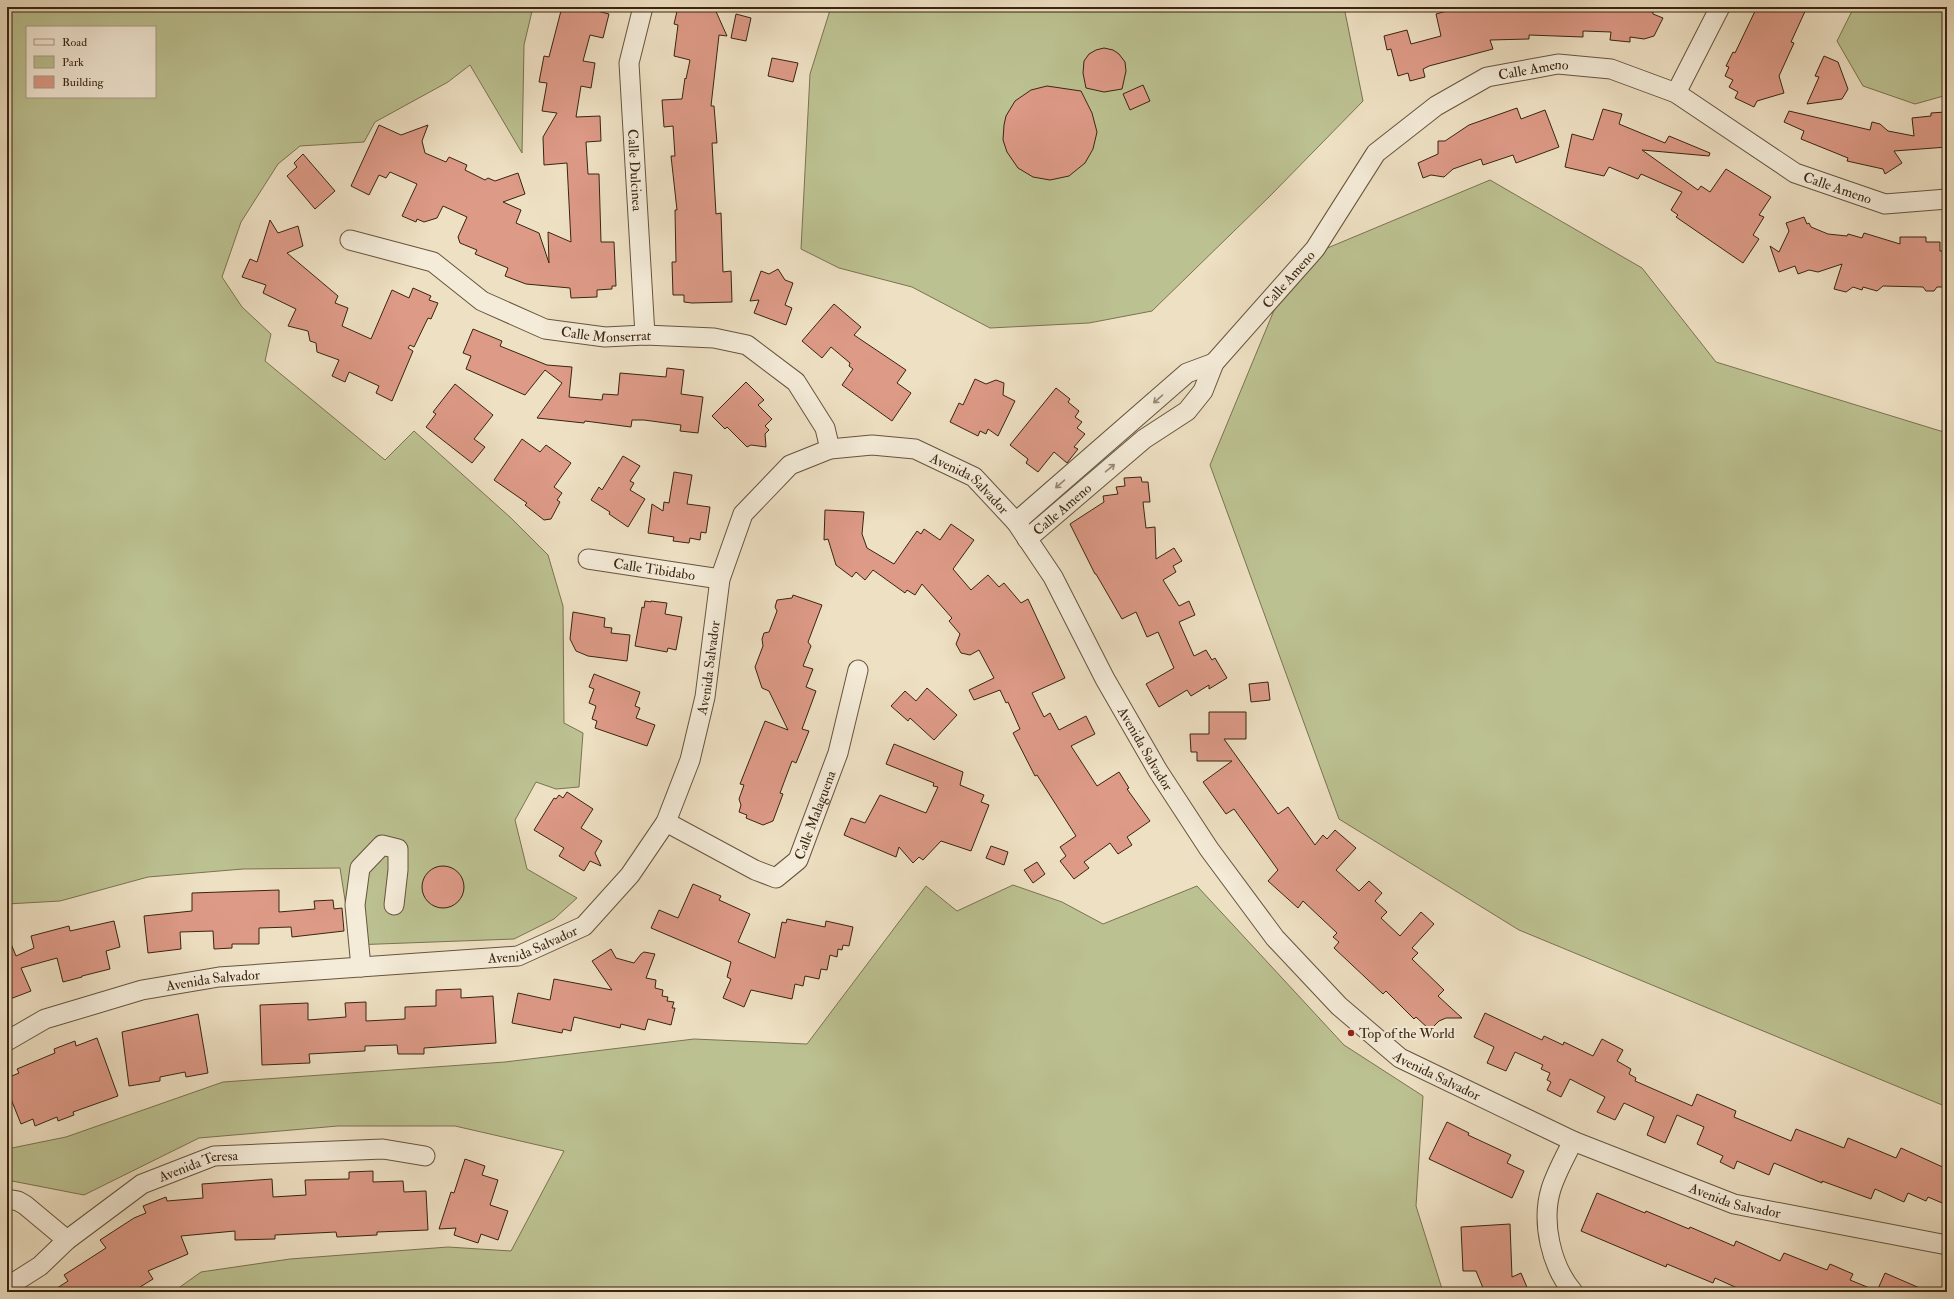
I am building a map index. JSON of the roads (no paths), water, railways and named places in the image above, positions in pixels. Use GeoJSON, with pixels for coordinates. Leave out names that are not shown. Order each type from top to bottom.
{"type":"FeatureCollection","features":[{"type":"Feature","properties":{"kind":"street","name":"Calle Dulcinea"},"geometry":{"type":"LineString","coordinates":[[643,7],[629,63],[645,335]]}},
{"type":"Feature","properties":{"kind":"street"},"geometry":{"type":"LineString","coordinates":[[1676,93],[1720,7]]}},
{"type":"Feature","properties":{"kind":"street","name":"Calle Ameno"},"geometry":{"type":"LineString","coordinates":[[1027,539],[1144,439],[1187,411],[1203,391],[1214,363],[1315,249],[1376,153],[1436,106],[1487,77],[1558,64],[1611,69],[1676,93],[1795,173],[1885,204],[1947,199]]}},
{"type":"Feature","properties":{"kind":"street","name":"Calle Monserrat"},"geometry":{"type":"LineString","coordinates":[[350,240],[433,262],[482,301],[545,329],[605,337],[645,335],[714,338],[747,345],[796,382],[825,428],[830,449]]}},
{"type":"Feature","properties":{"kind":"street","name":"Calle Ameno"},"geometry":{"type":"LineString","coordinates":[[1016,522],[1187,373],[1214,363]]}},
{"type":"Feature","properties":{"kind":"street","name":"Avenida Salvador"},"geometry":{"type":"LineString","coordinates":[[7,1041],[45,1019],[142,990],[219,977],[518,956],[584,926],[630,875],[666,822],[690,760],[705,697],[720,579],[743,514],[790,465],[830,449],[872,445],[915,449],[974,477],[1016,522],[1053,577],[1104,679],[1158,771],[1209,849],[1275,938],[1339,1006],[1400,1058],[1573,1141],[1734,1204],[1947,1245]]}},
{"type":"Feature","properties":{"kind":"street","name":"Calle Tibidabo"},"geometry":{"type":"LineString","coordinates":[[588,559],[720,579]]}},
{"type":"Feature","properties":{"kind":"street","name":"Calle Malaguena"},"geometry":{"type":"LineString","coordinates":[[666,822],[755,870],[776,878],[798,860],[838,753],[858,670]]}},
{"type":"Feature","properties":{"kind":"street"},"geometry":{"type":"LineString","coordinates":[[361,967],[355,905],[360,868],[382,845],[398,849],[398,870],[394,905]]}},
{"type":"Feature","properties":{"kind":"street"},"geometry":{"type":"LineString","coordinates":[[1573,1141],[1550,1190],[1547,1218],[1552,1252],[1564,1281],[1573,1292]]}},
{"type":"Feature","properties":{"kind":"street","name":"Avenida Teresa"},"geometry":{"type":"LineString","coordinates":[[7,1287],[40,1266],[67,1240],[142,1184],[214,1156],[384,1149],[425,1156]]}},
{"type":"Feature","properties":{"kind":"street"},"geometry":{"type":"LineString","coordinates":[[7,1199],[18,1201],[67,1240]]}},
{"type":"Feature","properties":{"kind":"place","name":"Top of the World"},"geometry":{"type":"Point","coordinates":[1351,1033]}}]}
